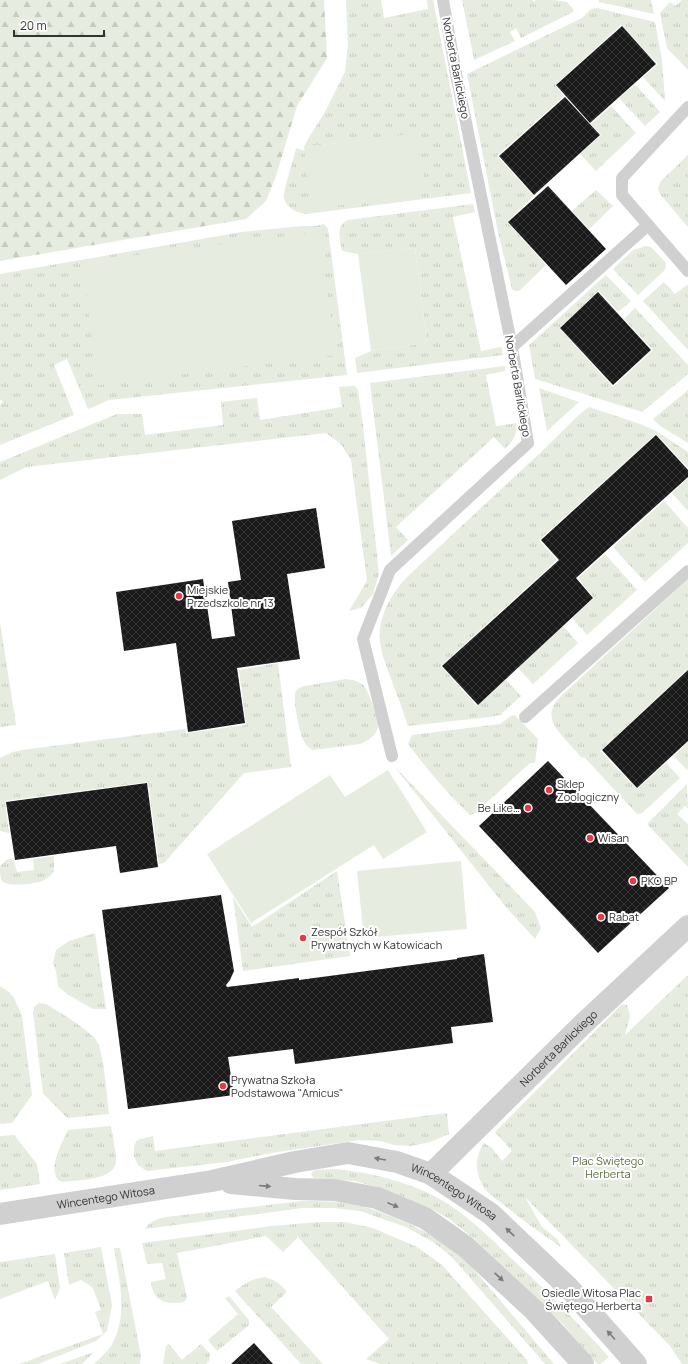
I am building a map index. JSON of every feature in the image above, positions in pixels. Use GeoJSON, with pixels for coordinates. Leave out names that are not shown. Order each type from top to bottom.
{"type":"FeatureCollection","features":[{"type":"Feature","properties":{"kind":"street","name":"Norberta Barlickiego"},"geometry":{"type":"LineString","coordinates":[[431,1174],[582,1025],[688,926]]}},
{"type":"Feature","properties":{"kind":"street","name":"Wincentego Witosa"},"geometry":{"type":"LineString","coordinates":[[0,1214],[212,1181],[295,1162],[348,1153],[397,1162],[431,1174],[491,1214],[569,1288],[636,1364]]}},
{"type":"Feature","properties":{"kind":"street","name":"Wincentego Witosa"},"geometry":{"type":"LineString","coordinates":[[212,1181],[335,1190],[377,1198],[425,1218],[466,1247],[534,1310],[583,1364]]}},
{"type":"Feature","properties":{"kind":"lane","name":"Norberta Barlickiego"},"geometry":{"type":"LineString","coordinates":[[392,756],[363,639],[390,570],[528,443],[512,347],[456,74],[444,0]]}},
{"type":"Feature","properties":{"kind":"lane"},"geometry":{"type":"LineString","coordinates":[[688,107],[622,178],[622,196],[688,271]]}},
{"type":"Feature","properties":{"kind":"lane"},"geometry":{"type":"LineString","coordinates":[[512,347],[648,225]]}},
{"type":"Feature","properties":{"kind":"lane"},"geometry":{"type":"LineString","coordinates":[[525,717],[688,571]]}},
{"type":"Feature","properties":{"kind":"green space"},"geometry":{"type":"Polygon","coordinates":[[[0,0],[324,0],[327,58],[297,106],[276,176],[266,201],[246,219],[0,261],[0,0]]]}},
{"type":"Feature","properties":{"kind":"green space"},"geometry":{"type":"Polygon","coordinates":[[[346,0],[381,0],[384,18],[428,9],[427,0],[433,0],[471,193],[306,214],[296,211],[285,202],[284,194],[296,148],[305,151],[312,208],[418,134],[304,147],[326,110],[345,72],[348,44],[346,0]]]}},
{"type":"Feature","properties":{"kind":"green space"},"geometry":{"type":"Polygon","coordinates":[[[462,0],[533,0],[533,2],[536,0],[555,0],[567,2],[574,10],[573,12],[521,38],[516,28],[510,32],[515,41],[474,60],[462,0]]]}},
{"type":"Feature","properties":{"kind":"green space"},"geometry":{"type":"Polygon","coordinates":[[[599,0],[651,0],[654,14],[599,2],[599,0]]]}},
{"type":"Feature","properties":{"kind":"green space"},"geometry":{"type":"Polygon","coordinates":[[[682,0],[688,0],[688,70],[667,48],[660,13],[670,2],[675,6],[682,0]]]}},
{"type":"Feature","properties":{"kind":"green space"},"geometry":{"type":"Polygon","coordinates":[[[597,8],[655,22],[662,60],[665,101],[643,77],[658,64],[621,25],[555,85],[564,96],[497,156],[534,196],[507,222],[546,265],[519,291],[515,291],[512,289],[498,232],[467,74],[582,18],[591,9],[597,8]]]}},
{"type":"Feature","properties":{"kind":"green space"},"geometry":{"type":"Polygon","coordinates":[[[635,84],[660,112],[645,126],[619,98],[635,84]]]}},
{"type":"Feature","properties":{"kind":"green space"},"geometry":{"type":"Polygon","coordinates":[[[611,106],[636,133],[596,171],[580,154],[601,135],[591,124],[611,106]]]}},
{"type":"Feature","properties":{"kind":"green space"},"geometry":{"type":"Polygon","coordinates":[[[418,133],[425,194],[311,209],[304,147],[418,133]]]}},
{"type":"Feature","properties":{"kind":"green space"},"geometry":{"type":"Polygon","coordinates":[[[688,155],[688,227],[660,194],[658,189],[660,182],[688,155]]]}},
{"type":"Feature","properties":{"kind":"green space"},"geometry":{"type":"Polygon","coordinates":[[[596,190],[613,206],[589,229],[572,211],[596,190]]]}},
{"type":"Feature","properties":{"kind":"green space"},"geometry":{"type":"Polygon","coordinates":[[[473,204],[475,212],[453,217],[481,351],[501,347],[503,355],[357,373],[355,358],[371,351],[427,343],[415,248],[358,254],[342,251],[339,233],[341,225],[348,220],[473,204]]]}},
{"type":"Feature","properties":{"kind":"green space"},"geometry":{"type":"Polygon","coordinates":[[[324,224],[328,229],[347,375],[109,400],[88,409],[67,359],[54,365],[74,415],[0,445],[0,405],[3,402],[0,399],[0,274],[242,232],[316,226],[324,224]]]}},
{"type":"Feature","properties":{"kind":"green space"},"geometry":{"type":"Polygon","coordinates":[[[319,232],[336,355],[98,385],[82,262],[319,232]]]}},
{"type":"Feature","properties":{"kind":"green space"},"geometry":{"type":"Polygon","coordinates":[[[646,246],[651,247],[666,263],[665,270],[638,295],[613,269],[633,250],[646,246]]]}},
{"type":"Feature","properties":{"kind":"green space"},"geometry":{"type":"Polygon","coordinates":[[[415,248],[427,343],[371,351],[358,254],[415,248]]]}},
{"type":"Feature","properties":{"kind":"green space"},"geometry":{"type":"Polygon","coordinates":[[[606,275],[631,301],[618,312],[599,291],[559,328],[613,387],[653,350],[624,319],[635,308],[688,365],[688,374],[642,412],[535,379],[529,345],[606,275]]]}},
{"type":"Feature","properties":{"kind":"green space"},"geometry":{"type":"Polygon","coordinates":[[[664,282],[675,294],[687,285],[688,286],[688,350],[643,301],[664,282]]]}},
{"type":"Feature","properties":{"kind":"green space"},"geometry":{"type":"Polygon","coordinates":[[[505,366],[505,371],[486,375],[496,426],[516,423],[514,437],[505,449],[494,437],[396,527],[408,540],[391,556],[370,383],[505,366]]]}},
{"type":"Feature","properties":{"kind":"green space"},"geometry":{"type":"Polygon","coordinates":[[[355,386],[358,390],[379,574],[373,594],[361,608],[349,611],[367,581],[351,460],[340,443],[326,433],[26,467],[0,480],[0,462],[117,414],[142,414],[145,435],[223,425],[221,402],[257,398],[260,420],[342,407],[339,387],[355,386]]]}},
{"type":"Feature","properties":{"kind":"green space"},"geometry":{"type":"Polygon","coordinates":[[[539,388],[579,402],[547,431],[539,388]]]}},
{"type":"Feature","properties":{"kind":"green space"},"geometry":{"type":"Polygon","coordinates":[[[688,390],[688,443],[660,426],[653,419],[688,390]]]}},
{"type":"Feature","properties":{"kind":"green space"},"geometry":{"type":"Polygon","coordinates":[[[589,407],[656,431],[688,452],[688,468],[656,434],[539,540],[557,560],[441,666],[477,706],[506,680],[521,696],[500,715],[408,726],[384,660],[380,641],[383,614],[391,598],[407,577],[589,407]]]}},
{"type":"Feature","properties":{"kind":"green space"},"geometry":{"type":"Polygon","coordinates":[[[688,478],[688,510],[687,510],[672,493],[688,478]]]}},
{"type":"Feature","properties":{"kind":"green space"},"geometry":{"type":"Polygon","coordinates":[[[664,501],[688,528],[688,543],[645,582],[613,547],[664,501]]]}},
{"type":"Feature","properties":{"kind":"green space"},"geometry":{"type":"Polygon","coordinates":[[[605,554],[637,590],[587,635],[572,618],[594,598],[578,578],[605,554]]]}},
{"type":"Feature","properties":{"kind":"green space"},"geometry":{"type":"Polygon","coordinates":[[[688,579],[688,669],[600,751],[637,789],[666,763],[680,778],[642,813],[637,814],[584,757],[582,758],[555,727],[552,717],[553,707],[561,696],[688,579]]]}},
{"type":"Feature","properties":{"kind":"green space"},"geometry":{"type":"Polygon","coordinates":[[[0,622],[16,725],[0,727],[0,622]]]}},
{"type":"Feature","properties":{"kind":"green space"},"geometry":{"type":"Polygon","coordinates":[[[563,626],[578,643],[533,684],[518,668],[563,626]]]}},
{"type":"Feature","properties":{"kind":"green space"},"geometry":{"type":"Polygon","coordinates":[[[278,663],[291,767],[244,773],[164,863],[159,864],[148,782],[5,801],[9,833],[0,831],[0,758],[22,750],[185,729],[186,733],[246,725],[239,670],[278,663]]]}},
{"type":"Feature","properties":{"kind":"green space"},"geometry":{"type":"Polygon","coordinates":[[[346,679],[362,684],[366,689],[377,718],[377,730],[371,738],[360,744],[313,750],[309,748],[302,738],[297,718],[295,692],[304,686],[346,679]]]}},
{"type":"Feature","properties":{"kind":"green space"},"geometry":{"type":"Polygon","coordinates":[[[515,715],[538,739],[535,763],[530,763],[474,814],[470,815],[453,798],[408,744],[412,735],[500,724],[511,716],[515,715]]]}},
{"type":"Feature","properties":{"kind":"green space"},"geometry":{"type":"Polygon","coordinates":[[[688,742],[688,769],[687,770],[674,756],[688,742]]]}},
{"type":"Feature","properties":{"kind":"green space"},"geometry":{"type":"Polygon","coordinates":[[[394,766],[535,912],[541,928],[535,939],[505,906],[394,766]]]}},
{"type":"Feature","properties":{"kind":"green space"},"geometry":{"type":"Polygon","coordinates":[[[388,770],[427,832],[383,859],[374,845],[251,923],[207,854],[330,775],[345,797],[388,770]]]}},
{"type":"Feature","properties":{"kind":"green space"},"geometry":{"type":"Polygon","coordinates":[[[687,784],[688,809],[685,806],[677,814],[688,824],[688,867],[647,824],[687,784]]]}},
{"type":"Feature","properties":{"kind":"green space"},"geometry":{"type":"Polygon","coordinates":[[[54,856],[54,872],[44,880],[34,883],[9,884],[1,880],[0,866],[6,860],[13,858],[17,872],[34,870],[33,859],[54,856]]]}},
{"type":"Feature","properties":{"kind":"green space"},"geometry":{"type":"Polygon","coordinates":[[[461,861],[467,929],[364,938],[357,871],[461,861]]]}},
{"type":"Feature","properties":{"kind":"green space"},"geometry":{"type":"Polygon","coordinates":[[[337,871],[350,956],[243,971],[233,897],[252,927],[337,871]]]}},
{"type":"Feature","properties":{"kind":"green space"},"geometry":{"type":"Polygon","coordinates":[[[95,933],[106,1009],[93,1009],[67,994],[58,986],[56,971],[53,963],[56,950],[69,941],[95,933]]]}},
{"type":"Feature","properties":{"kind":"green space","name":"Plac Świętego Herberta"},"geometry":{"type":"Polygon","coordinates":[[[688,975],[688,1364],[682,1364],[670,1346],[525,1197],[542,1227],[557,1239],[561,1247],[489,1193],[479,1179],[477,1163],[479,1152],[484,1143],[492,1148],[502,1161],[512,1151],[495,1132],[622,1004],[627,1005],[630,1016],[625,1035],[688,975]]]}},
{"type":"Feature","properties":{"kind":"green space"},"geometry":{"type":"Polygon","coordinates":[[[0,986],[9,992],[14,998],[22,1016],[32,1095],[12,1123],[0,1124],[0,986]]]}},
{"type":"Feature","properties":{"kind":"green space"},"geometry":{"type":"Polygon","coordinates":[[[39,1003],[46,1004],[65,1016],[87,1031],[96,1040],[103,1064],[109,1114],[67,1118],[43,1093],[33,1013],[34,1007],[39,1003]]]}},
{"type":"Feature","properties":{"kind":"green space"},"geometry":{"type":"Polygon","coordinates":[[[447,1113],[449,1134],[430,1142],[411,1146],[394,1145],[381,1141],[359,1140],[271,1153],[227,1162],[147,1171],[138,1165],[134,1156],[134,1146],[137,1140],[153,1136],[155,1151],[447,1113]]]}},
{"type":"Feature","properties":{"kind":"green space"},"geometry":{"type":"Polygon","coordinates":[[[111,1126],[116,1160],[113,1169],[101,1176],[84,1180],[62,1182],[57,1178],[55,1172],[56,1157],[68,1130],[111,1126]]]}},
{"type":"Feature","properties":{"kind":"green space"},"geometry":{"type":"Polygon","coordinates":[[[14,1135],[37,1164],[40,1184],[0,1190],[0,1136],[14,1135]]]}},
{"type":"Feature","properties":{"kind":"green space"},"geometry":{"type":"Polygon","coordinates":[[[337,1169],[375,1175],[413,1186],[447,1203],[486,1234],[538,1283],[609,1357],[600,1364],[597,1364],[561,1322],[540,1301],[473,1238],[451,1220],[430,1208],[376,1187],[355,1181],[314,1178],[311,1175],[313,1171],[316,1170],[337,1169]]]}},
{"type":"Feature","properties":{"kind":"green space"},"geometry":{"type":"Polygon","coordinates":[[[302,1201],[346,1203],[362,1206],[404,1222],[434,1237],[453,1250],[471,1266],[554,1364],[545,1364],[450,1255],[433,1242],[406,1227],[360,1211],[333,1208],[302,1208],[145,1229],[154,1221],[166,1217],[302,1201]]]}},
{"type":"Feature","properties":{"kind":"green space"},"geometry":{"type":"Polygon","coordinates":[[[318,1222],[344,1222],[373,1228],[417,1247],[442,1265],[527,1360],[528,1364],[380,1364],[366,1359],[389,1339],[298,1237],[283,1252],[266,1236],[177,1253],[187,1298],[184,1302],[178,1303],[162,1301],[152,1289],[151,1282],[166,1279],[162,1263],[147,1264],[142,1243],[273,1226],[318,1222]]]}},
{"type":"Feature","properties":{"kind":"green space"},"geometry":{"type":"Polygon","coordinates":[[[101,1247],[112,1305],[107,1331],[96,1341],[38,1364],[19,1364],[103,1334],[95,1312],[101,1310],[93,1288],[81,1280],[69,1285],[64,1253],[101,1247]]]}},
{"type":"Feature","properties":{"kind":"green space"},"geometry":{"type":"Polygon","coordinates":[[[114,1248],[120,1248],[141,1356],[140,1364],[94,1364],[111,1346],[117,1334],[120,1322],[121,1297],[114,1248]]]}},
{"type":"Feature","properties":{"kind":"green space"},"geometry":{"type":"Polygon","coordinates":[[[55,1254],[60,1288],[55,1300],[48,1281],[0,1299],[0,1262],[55,1254]]]}},
{"type":"Feature","properties":{"kind":"green space"},"geometry":{"type":"Polygon","coordinates":[[[265,1277],[278,1283],[287,1292],[271,1307],[323,1364],[301,1364],[235,1291],[249,1282],[265,1277]]]}},
{"type":"Feature","properties":{"kind":"green space"},"geometry":{"type":"Polygon","coordinates":[[[229,1296],[249,1320],[249,1325],[217,1351],[208,1340],[238,1314],[225,1298],[229,1296]]]}},
{"type":"Feature","properties":{"kind":"green space"},"geometry":{"type":"Polygon","coordinates":[[[169,1344],[182,1360],[201,1344],[210,1354],[209,1361],[206,1364],[163,1364],[166,1346],[169,1344]]]}},
{"type":"Feature","properties":{"kind":"green space"},"geometry":{"type":"Polygon","coordinates":[[[94,1352],[82,1364],[60,1364],[94,1352]]]}},
{"type":"Feature","properties":{"kind":"building"},"geometry":{"type":"Polygon","coordinates":[[[622,26],[656,64],[590,123],[556,85],[622,26]]]}},
{"type":"Feature","properties":{"kind":"building"},"geometry":{"type":"Polygon","coordinates":[[[565,97],[600,135],[534,195],[499,156],[565,97]]]}},
{"type":"Feature","properties":{"kind":"building"},"geometry":{"type":"Polygon","coordinates":[[[548,186],[606,249],[566,285],[508,222],[548,186]]]}},
{"type":"Feature","properties":{"kind":"building"},"geometry":{"type":"Polygon","coordinates":[[[598,292],[651,350],[613,385],[560,328],[598,292]]]}},
{"type":"Feature","properties":{"kind":"building"},"geometry":{"type":"Polygon","coordinates":[[[656,435],[688,470],[688,477],[576,578],[593,598],[478,705],[442,666],[559,560],[541,540],[656,435]]]}},
{"type":"Feature","properties":{"kind":"building"},"geometry":{"type":"Polygon","coordinates":[[[316,508],[325,568],[287,574],[300,659],[237,668],[245,723],[188,732],[176,643],[124,651],[116,592],[203,579],[212,639],[235,636],[228,582],[241,580],[232,521],[316,508]]]}},
{"type":"Feature","properties":{"kind":"building"},"geometry":{"type":"Polygon","coordinates":[[[688,670],[688,741],[637,788],[602,750],[688,670]]]}},
{"type":"Feature","properties":{"kind":"building"},"geometry":{"type":"Polygon","coordinates":[[[548,761],[669,888],[598,953],[479,826],[548,761]]]}},
{"type":"Feature","properties":{"kind":"building"},"geometry":{"type":"Polygon","coordinates":[[[147,783],[158,867],[120,873],[116,846],[15,860],[6,802],[147,783]]]}},
{"type":"Feature","properties":{"kind":"building"},"geometry":{"type":"Polygon","coordinates":[[[221,895],[234,971],[226,985],[227,987],[299,978],[299,980],[484,954],[493,1022],[451,1027],[453,1043],[295,1064],[293,1049],[228,1057],[234,1095],[128,1109],[102,910],[221,895]]]}},
{"type":"Feature","properties":{"kind":"building"},"geometry":{"type":"Polygon","coordinates":[[[254,1343],[273,1364],[231,1364],[254,1343]]]}},
{"type":"Feature","properties":{"kind":"place","name":"Miejskie Przedszkole nr 13"},"geometry":{"type":"Point","coordinates":[179,596]}},
{"type":"Feature","properties":{"kind":"place","name":"Sklep Zoologiczny"},"geometry":{"type":"Point","coordinates":[549,790]}},
{"type":"Feature","properties":{"kind":"place","name":"Be Like…"},"geometry":{"type":"Point","coordinates":[528,808]}},
{"type":"Feature","properties":{"kind":"place","name":"Wisan"},"geometry":{"type":"Point","coordinates":[590,838]}},
{"type":"Feature","properties":{"kind":"place","name":"PKO BP"},"geometry":{"type":"Point","coordinates":[633,881]}},
{"type":"Feature","properties":{"kind":"place","name":"Rabat"},"geometry":{"type":"Point","coordinates":[601,917]}},
{"type":"Feature","properties":{"kind":"place","name":"Zespół Szkół Prywatnych w Katowicach"},"geometry":{"type":"Point","coordinates":[303,938]}},
{"type":"Feature","properties":{"kind":"place","name":"Prywatna Szkoła Podstawowa \"Amicus\""},"geometry":{"type":"Point","coordinates":[223,1086]}},
{"type":"Feature","properties":{"kind":"place","name":"Osiedle Witosa Plac Świętego Herberta"},"geometry":{"type":"Point","coordinates":[649,1299]}}]}
